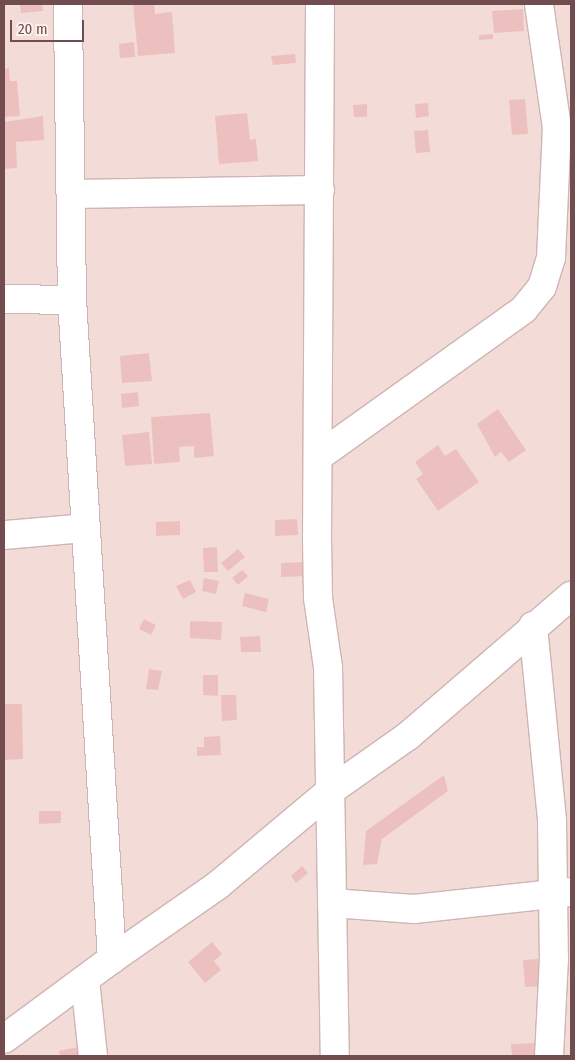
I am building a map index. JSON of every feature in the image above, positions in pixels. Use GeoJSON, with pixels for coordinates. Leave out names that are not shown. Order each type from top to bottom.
{"type":"FeatureCollection","features":[{"type":"Feature","properties":{"kind":"street"},"geometry":{"type":"LineString","coordinates":[[68,4],[72,300],[112,959]]}},
{"type":"Feature","properties":{"kind":"street"},"geometry":{"type":"LineString","coordinates":[[319,456],[499,322],[524,309],[542,288],[551,258],[564,136],[539,4]]}},
{"type":"Feature","properties":{"kind":"street"},"geometry":{"type":"LineString","coordinates":[[319,6],[318,598],[328,667],[335,1056]]}},
{"type":"Feature","properties":{"kind":"street"},"geometry":{"type":"LineString","coordinates":[[71,194],[320,190]]}},
{"type":"Feature","properties":{"kind":"street"},"geometry":{"type":"LineString","coordinates":[[4,299],[72,300]]}},
{"type":"Feature","properties":{"kind":"street"},"geometry":{"type":"LineString","coordinates":[[4,535],[85,528]]}},
{"type":"Feature","properties":{"kind":"street"},"geometry":{"type":"LineString","coordinates":[[4,1039],[112,959],[218,885],[330,791],[408,736],[533,626],[571,596]]}},
{"type":"Feature","properties":{"kind":"street"},"geometry":{"type":"LineString","coordinates":[[533,626],[552,821],[562,894],[549,1056]]}},
{"type":"Feature","properties":{"kind":"street"},"geometry":{"type":"LineString","coordinates":[[332,903],[414,909],[562,894]]}},
{"type":"Feature","properties":{"kind":"street"},"geometry":{"type":"LineString","coordinates":[[85,980],[93,1056]]}},
{"type":"Feature","properties":{"kind":"shaded area"},"geometry":{"type":"Polygon","coordinates":[[[4,4],[571,4],[571,1056],[4,1056],[4,4]]]}},
{"type":"Feature","properties":{"kind":"building"},"geometry":{"type":"Polygon","coordinates":[[[20,4],[42,4],[43,11],[21,13],[20,4]]]}},
{"type":"Feature","properties":{"kind":"building"},"geometry":{"type":"Polygon","coordinates":[[[133,4],[154,4],[155,14],[172,12],[175,53],[138,56],[133,4]]]}},
{"type":"Feature","properties":{"kind":"building"},"geometry":{"type":"Polygon","coordinates":[[[523,9],[524,31],[494,33],[492,11],[523,9]]]}},
{"type":"Feature","properties":{"kind":"building"},"geometry":{"type":"Polygon","coordinates":[[[493,34],[493,39],[479,40],[479,35],[493,34]]]}},
{"type":"Feature","properties":{"kind":"building"},"geometry":{"type":"Polygon","coordinates":[[[134,42],[135,57],[120,58],[119,44],[134,42]]]}},
{"type":"Feature","properties":{"kind":"building"},"geometry":{"type":"Polygon","coordinates":[[[295,54],[296,63],[273,65],[271,56],[295,54]]]}},
{"type":"Feature","properties":{"kind":"building"},"geometry":{"type":"Polygon","coordinates":[[[9,68],[10,81],[17,81],[20,116],[4,117],[4,69],[9,68]]]}},
{"type":"Feature","properties":{"kind":"building"},"geometry":{"type":"Polygon","coordinates":[[[525,99],[528,134],[512,135],[509,100],[525,99]]]}},
{"type":"Feature","properties":{"kind":"building"},"geometry":{"type":"Polygon","coordinates":[[[428,103],[429,116],[416,118],[415,104],[428,103]]]}},
{"type":"Feature","properties":{"kind":"building"},"geometry":{"type":"Polygon","coordinates":[[[367,104],[367,117],[354,117],[353,105],[367,104]]]}},
{"type":"Feature","properties":{"kind":"building"},"geometry":{"type":"Polygon","coordinates":[[[247,113],[250,140],[256,139],[258,161],[219,164],[215,116],[247,113]]]}},
{"type":"Feature","properties":{"kind":"building"},"geometry":{"type":"Polygon","coordinates":[[[43,116],[44,140],[16,142],[17,168],[4,169],[4,122],[43,116]]]}},
{"type":"Feature","properties":{"kind":"building"},"geometry":{"type":"Polygon","coordinates":[[[428,130],[430,152],[416,153],[414,131],[428,130]]]}},
{"type":"Feature","properties":{"kind":"building"},"geometry":{"type":"Polygon","coordinates":[[[149,353],[152,381],[122,383],[120,356],[149,353]]]}},
{"type":"Feature","properties":{"kind":"building"},"geometry":{"type":"Polygon","coordinates":[[[138,392],[139,406],[122,408],[121,394],[138,392]]]}},
{"type":"Feature","properties":{"kind":"building"},"geometry":{"type":"Polygon","coordinates":[[[498,409],[526,450],[509,462],[501,452],[495,457],[477,424],[498,409]]]}},
{"type":"Feature","properties":{"kind":"building"},"geometry":{"type":"Polygon","coordinates":[[[210,413],[214,456],[194,458],[194,446],[179,447],[180,462],[154,464],[151,417],[210,413]]]}},
{"type":"Feature","properties":{"kind":"building"},"geometry":{"type":"Polygon","coordinates":[[[149,432],[152,464],[125,466],[122,435],[149,432]]]}},
{"type":"Feature","properties":{"kind":"building"},"geometry":{"type":"Polygon","coordinates":[[[438,445],[445,456],[456,449],[479,482],[438,511],[416,479],[423,474],[415,462],[438,445]]]}},
{"type":"Feature","properties":{"kind":"building"},"geometry":{"type":"Polygon","coordinates":[[[297,519],[298,535],[275,536],[275,520],[297,519]]]}},
{"type":"Feature","properties":{"kind":"building"},"geometry":{"type":"Polygon","coordinates":[[[180,521],[180,535],[156,536],[156,522],[180,521]]]}},
{"type":"Feature","properties":{"kind":"building"},"geometry":{"type":"Polygon","coordinates":[[[217,547],[218,572],[204,572],[203,548],[217,547]]]}},
{"type":"Feature","properties":{"kind":"building"},"geometry":{"type":"Polygon","coordinates":[[[238,549],[245,557],[228,571],[221,563],[238,549]]]}},
{"type":"Feature","properties":{"kind":"building"},"geometry":{"type":"Polygon","coordinates":[[[306,562],[307,576],[281,577],[281,563],[306,562]]]}},
{"type":"Feature","properties":{"kind":"building"},"geometry":{"type":"Polygon","coordinates":[[[242,570],[248,576],[238,585],[232,578],[242,570]]]}},
{"type":"Feature","properties":{"kind":"building"},"geometry":{"type":"Polygon","coordinates":[[[204,578],[219,581],[216,594],[202,591],[204,578]]]}},
{"type":"Feature","properties":{"kind":"building"},"geometry":{"type":"Polygon","coordinates":[[[190,580],[196,592],[183,599],[176,586],[190,580]]]}},
{"type":"Feature","properties":{"kind":"building"},"geometry":{"type":"Polygon","coordinates":[[[245,593],[269,599],[266,612],[242,606],[245,593]]]}},
{"type":"Feature","properties":{"kind":"building"},"geometry":{"type":"Polygon","coordinates":[[[144,619],[156,625],[151,635],[139,629],[144,619]]]}},
{"type":"Feature","properties":{"kind":"building"},"geometry":{"type":"Polygon","coordinates":[[[190,621],[222,622],[221,640],[190,638],[190,621]]]}},
{"type":"Feature","properties":{"kind":"building"},"geometry":{"type":"Polygon","coordinates":[[[260,636],[261,652],[241,652],[240,637],[260,636]]]}},
{"type":"Feature","properties":{"kind":"building"},"geometry":{"type":"Polygon","coordinates":[[[149,669],[162,671],[158,690],[146,689],[149,669]]]}},
{"type":"Feature","properties":{"kind":"building"},"geometry":{"type":"Polygon","coordinates":[[[203,675],[218,675],[218,696],[203,695],[203,675]]]}},
{"type":"Feature","properties":{"kind":"building"},"geometry":{"type":"Polygon","coordinates":[[[221,695],[236,695],[237,720],[222,721],[221,695]]]}},
{"type":"Feature","properties":{"kind":"building"},"geometry":{"type":"Polygon","coordinates":[[[4,704],[22,704],[23,759],[4,760],[4,704]]]}},
{"type":"Feature","properties":{"kind":"building"},"geometry":{"type":"Polygon","coordinates":[[[220,736],[221,755],[197,756],[197,747],[204,747],[204,737],[220,736]]]}},
{"type":"Feature","properties":{"kind":"building"},"geometry":{"type":"Polygon","coordinates":[[[444,775],[448,791],[382,839],[377,864],[363,865],[366,831],[444,775]]]}},
{"type":"Feature","properties":{"kind":"building"},"geometry":{"type":"Polygon","coordinates":[[[39,811],[61,811],[61,823],[39,824],[39,811]]]}},
{"type":"Feature","properties":{"kind":"building"},"geometry":{"type":"Polygon","coordinates":[[[302,866],[308,873],[296,883],[291,876],[302,866]]]}},
{"type":"Feature","properties":{"kind":"building"},"geometry":{"type":"Polygon","coordinates":[[[212,942],[222,954],[214,961],[221,970],[205,983],[188,962],[212,942]]]}},
{"type":"Feature","properties":{"kind":"building"},"geometry":{"type":"Polygon","coordinates":[[[538,959],[540,986],[525,987],[523,960],[538,959]]]}},
{"type":"Feature","properties":{"kind":"building"},"geometry":{"type":"Polygon","coordinates":[[[540,1043],[540,1056],[512,1056],[511,1044],[540,1043]]]}},
{"type":"Feature","properties":{"kind":"building"},"geometry":{"type":"Polygon","coordinates":[[[78,1047],[80,1056],[60,1056],[59,1051],[78,1047]]]}}]}
